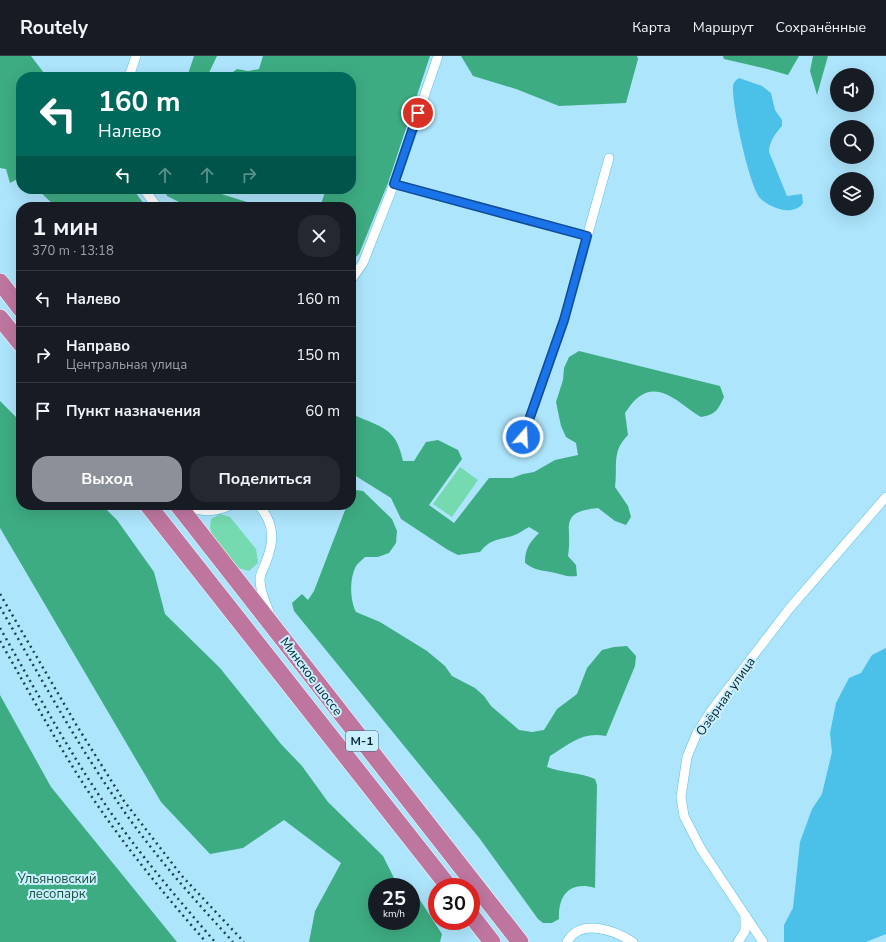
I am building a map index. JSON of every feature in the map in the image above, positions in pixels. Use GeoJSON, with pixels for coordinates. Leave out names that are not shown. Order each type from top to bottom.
{"type":"FeatureCollection","features":[{"type":"Feature","properties":{"kind":"highway"},"geometry":{"type":"LineString","coordinates":[[0,282],[16,303]]}},
{"type":"Feature","properties":{"kind":"highway"},"geometry":{"type":"LineString","coordinates":[[0,318],[16,338]]}},
{"type":"Feature","properties":{"kind":"highway","name":"Минское шоссе"},"geometry":{"type":"LineString","coordinates":[[152,510],[442,878]]}},
{"type":"Feature","properties":{"kind":"highway","name":"Минское шоссе"},"geometry":{"type":"LineString","coordinates":[[182,510],[520,942]]}},
{"type":"Feature","properties":{"kind":"highway"},"geometry":{"type":"LineString","coordinates":[[480,927],[492,942]]}},
{"type":"Feature","properties":{"kind":"street"},"geometry":{"type":"LineString","coordinates":[[131,72],[136,56]]}},
{"type":"Feature","properties":{"kind":"street"},"geometry":{"type":"LineString","coordinates":[[356,271],[363,263],[394,184],[438,56]]}},
{"type":"Feature","properties":{"kind":"street"},"geometry":{"type":"LineString","coordinates":[[523,437],[564,320],[609,158]]}},
{"type":"Feature","properties":{"kind":"street"},"geometry":{"type":"LineString","coordinates":[[394,184],[587,236]]}},
{"type":"Feature","properties":{"kind":"street","name":"Озёрная улица"},"geometry":{"type":"LineString","coordinates":[[763,942],[701,849],[684,816],[681,797],[687,757],[697,733],[711,711],[745,666],[789,609],[886,497]]}},
{"type":"Feature","properties":{"kind":"street"},"geometry":{"type":"LineString","coordinates":[[204,510],[215,510]]}},
{"type":"Feature","properties":{"kind":"street"},"geometry":{"type":"LineString","coordinates":[[263,510],[268,517],[272,528],[267,560],[260,579],[262,595],[273,625]]}},
{"type":"Feature","properties":{"kind":"street"},"geometry":{"type":"LineString","coordinates":[[738,942],[745,932],[746,915]]}},
{"type":"Feature","properties":{"kind":"street"},"geometry":{"type":"LineString","coordinates":[[567,942],[574,934],[589,928],[608,931],[623,936],[633,942]]}},
{"type":"Feature","properties":{"kind":"green space"},"geometry":{"type":"Polygon","coordinates":[[[0,56],[31,56],[43,72],[16,72],[16,180],[10,183],[6,169],[0,168],[0,56]]]}},
{"type":"Feature","properties":{"kind":"green space"},"geometry":{"type":"Polygon","coordinates":[[[194,56],[217,56],[209,72],[189,72],[194,56]]]}},
{"type":"Feature","properties":{"kind":"green space"},"geometry":{"type":"Polygon","coordinates":[[[263,56],[430,56],[388,183],[359,254],[356,257],[356,202],[322,202],[324,194],[356,194],[356,72],[233,72],[237,69],[248,71],[259,69],[263,56]]]}},
{"type":"Feature","properties":{"kind":"green space"},"geometry":{"type":"Polygon","coordinates":[[[461,56],[637,56],[638,59],[626,103],[559,106],[516,89],[473,76],[461,56]]]}},
{"type":"Feature","properties":{"kind":"green space"},"geometry":{"type":"Polygon","coordinates":[[[723,56],[799,56],[788,75],[724,59],[723,56]]]}},
{"type":"Feature","properties":{"kind":"green space"},"geometry":{"type":"Polygon","coordinates":[[[813,56],[828,56],[817,95],[810,71],[813,56]]]}},
{"type":"Feature","properties":{"kind":"green space"},"geometry":{"type":"Polygon","coordinates":[[[42,194],[137,194],[142,202],[51,202],[42,194]]]}},
{"type":"Feature","properties":{"kind":"green space"},"geometry":{"type":"Polygon","coordinates":[[[166,194],[221,194],[247,202],[179,202],[167,196],[166,194]]]}},
{"type":"Feature","properties":{"kind":"green space"},"geometry":{"type":"Polygon","coordinates":[[[579,351],[720,386],[724,397],[716,411],[710,415],[701,417],[680,402],[664,394],[656,392],[648,392],[640,396],[632,404],[625,413],[628,435],[619,447],[617,453],[615,487],[628,506],[631,517],[626,525],[615,521],[598,508],[585,510],[572,517],[569,529],[568,556],[576,565],[577,576],[568,576],[539,570],[532,568],[525,563],[528,546],[539,533],[529,527],[513,536],[492,542],[480,552],[458,555],[401,519],[391,498],[356,476],[356,416],[379,426],[392,435],[400,450],[403,461],[414,461],[426,442],[438,440],[458,450],[462,459],[429,505],[454,523],[489,478],[512,478],[534,472],[555,460],[578,455],[576,443],[566,437],[561,426],[556,402],[563,380],[564,368],[569,357],[579,351]]]}},
{"type":"Feature","properties":{"kind":"green space"},"geometry":{"type":"Polygon","coordinates":[[[0,401],[16,417],[16,510],[107,510],[117,520],[154,572],[165,614],[220,668],[281,744],[302,766],[328,802],[383,856],[394,878],[368,878],[368,930],[420,930],[420,900],[428,912],[428,930],[439,930],[442,934],[440,942],[309,942],[315,911],[341,863],[284,820],[243,848],[210,854],[161,802],[0,528],[0,401]]]}},
{"type":"Feature","properties":{"kind":"green space"},"geometry":{"type":"Polygon","coordinates":[[[460,467],[478,480],[452,517],[433,504],[460,467]]]}},
{"type":"Feature","properties":{"kind":"green space"},"geometry":{"type":"Polygon","coordinates":[[[356,490],[363,491],[392,519],[397,531],[396,543],[389,553],[378,557],[365,557],[356,566],[352,577],[351,589],[352,602],[356,612],[380,622],[427,651],[445,666],[452,676],[475,688],[484,696],[491,706],[519,730],[532,732],[544,730],[557,709],[577,694],[587,668],[602,650],[627,646],[636,656],[635,666],[606,736],[590,735],[583,737],[570,743],[550,756],[547,767],[595,779],[597,785],[595,888],[579,886],[568,892],[564,896],[561,903],[559,919],[552,923],[543,923],[538,919],[480,839],[294,611],[292,603],[302,594],[308,600],[314,591],[345,510],[356,510],[356,490]]]}},
{"type":"Feature","properties":{"kind":"green space"},"geometry":{"type":"Polygon","coordinates":[[[220,514],[230,517],[256,549],[258,563],[249,571],[238,568],[212,534],[210,528],[211,519],[220,514]]]}},
{"type":"Feature","properties":{"kind":"green space","name":"Ульяновский лесопарк"},"geometry":{"type":"Polygon","coordinates":[[[0,695],[51,787],[177,942],[0,942],[0,695]]]}},
{"type":"Feature","properties":{"kind":"water"},"geometry":{"type":"Polygon","coordinates":[[[739,78],[762,86],[771,93],[775,110],[782,120],[782,126],[773,138],[769,152],[787,196],[802,194],[803,203],[797,208],[787,210],[768,204],[760,198],[756,190],[746,162],[735,111],[733,86],[734,82],[739,78]]]}},
{"type":"Feature","properties":{"kind":"water"},"geometry":{"type":"Polygon","coordinates":[[[886,648],[886,934],[866,942],[784,942],[784,925],[793,908],[800,842],[812,809],[822,794],[832,752],[830,733],[836,703],[849,678],[861,673],[872,655],[886,648]]]}},
{"type":"Feature","properties":{"kind":"railway"},"geometry":{"type":"LineString","coordinates":[[0,594],[77,726],[124,801],[182,876],[244,942]]}},
{"type":"Feature","properties":{"kind":"railway"},"geometry":{"type":"LineString","coordinates":[[0,607],[72,731],[119,804],[159,858],[233,942]]}},
{"type":"Feature","properties":{"kind":"railway"},"geometry":{"type":"LineString","coordinates":[[0,628],[66,743],[109,810],[147,861],[215,942]]}},
{"type":"Feature","properties":{"kind":"railway"},"geometry":{"type":"LineString","coordinates":[[0,641],[51,730],[91,795],[166,896],[206,942]]}},
{"type":"Feature","properties":{"kind":"route"},"geometry":{"type":"LineString","coordinates":[[418,113],[394,184],[587,236],[564,320],[523,437]]}}]}
